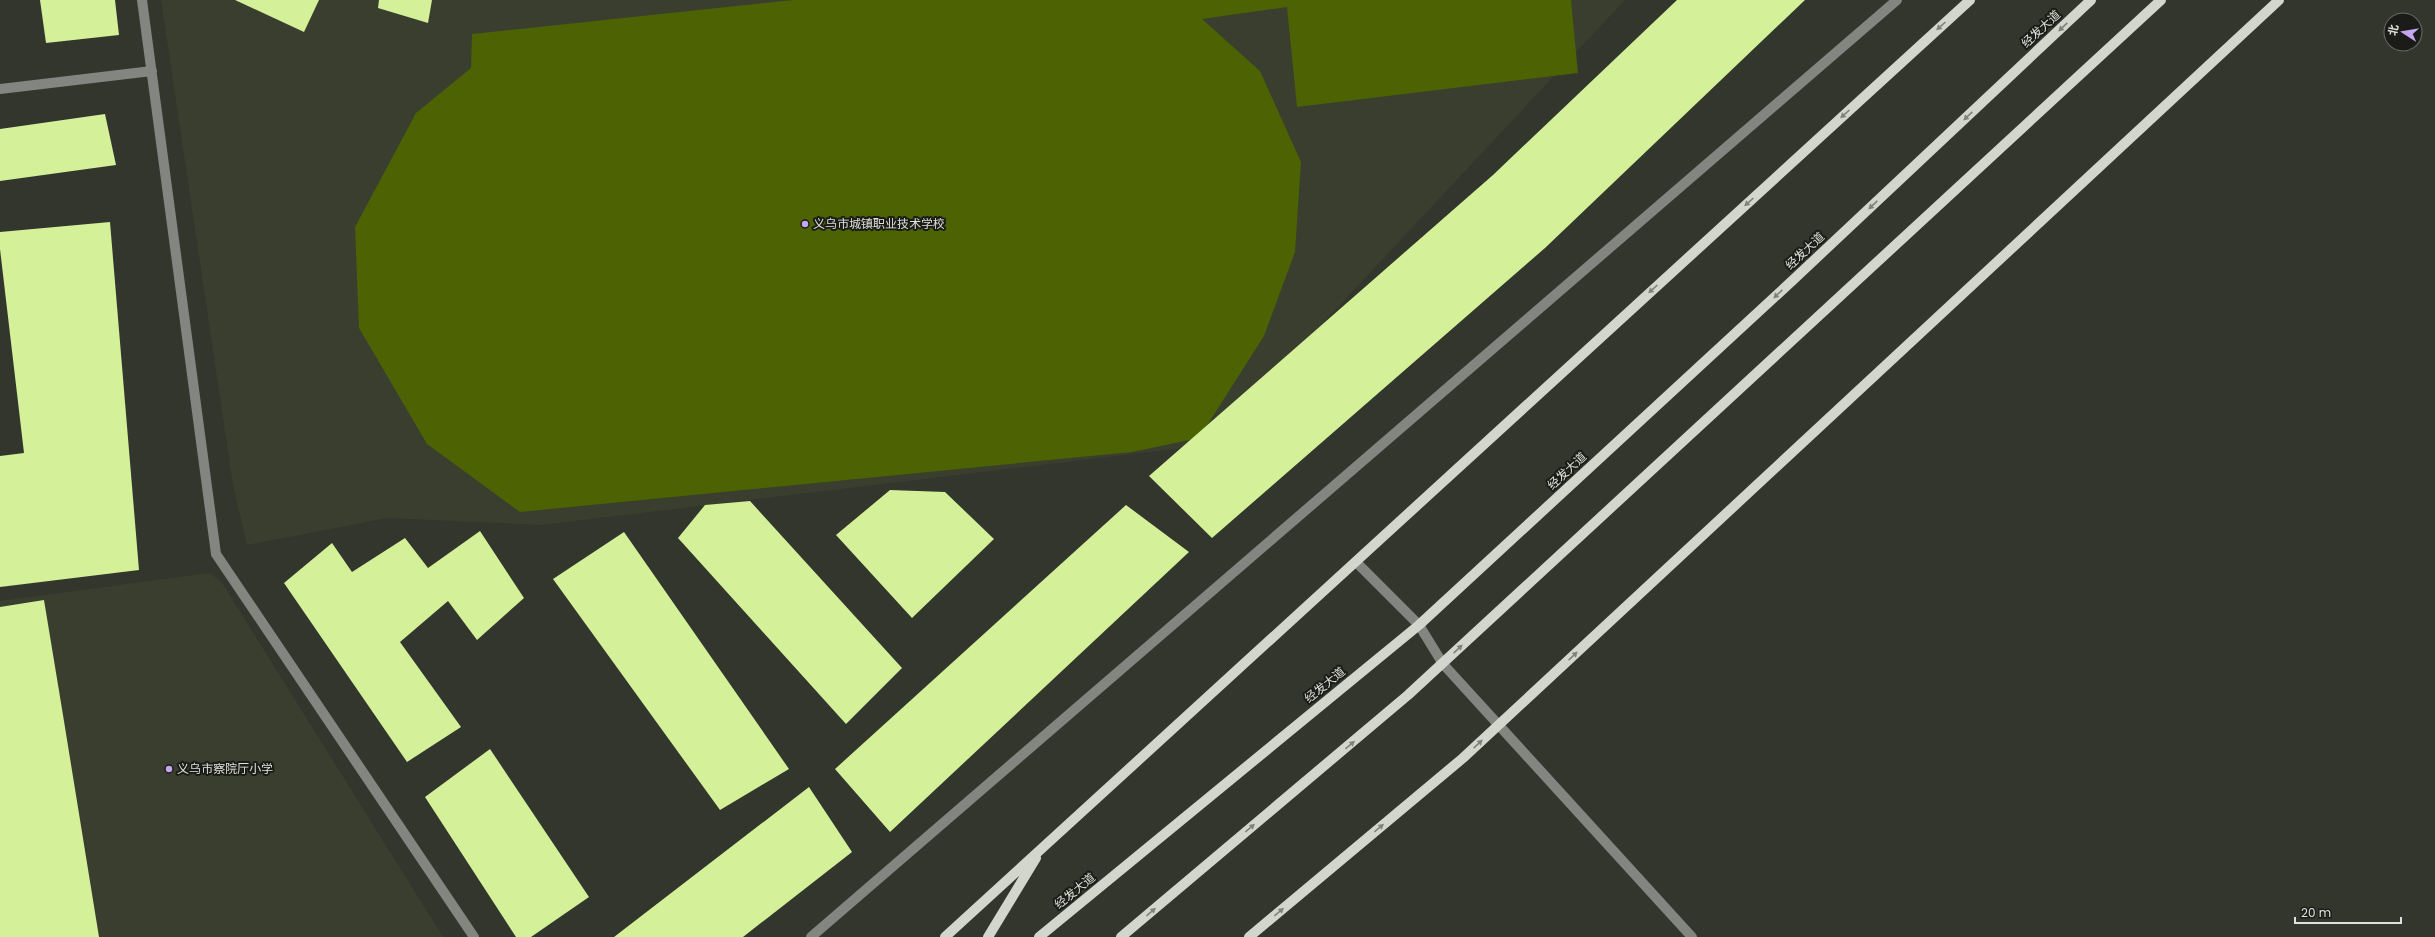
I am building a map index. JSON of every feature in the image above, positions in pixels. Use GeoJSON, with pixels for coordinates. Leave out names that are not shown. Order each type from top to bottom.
{"type":"FeatureCollection","features":[{"type":"Feature","properties":{"kind":"main road"},"geometry":{"type":"LineString","coordinates":[[945,937],[1970,0]]}},
{"type":"Feature","properties":{"kind":"main road","name":"经发大道"},"geometry":{"type":"LineString","coordinates":[[1039,937],[1419,625],[1793,280],[2091,0]]}},
{"type":"Feature","properties":{"kind":"main road"},"geometry":{"type":"LineString","coordinates":[[1121,937],[1390,711],[1443,664],[2161,0]]}},
{"type":"Feature","properties":{"kind":"main road"},"geometry":{"type":"LineString","coordinates":[[1250,937],[1463,758],[2279,0]]}},
{"type":"Feature","properties":{"kind":"main road"},"geometry":{"type":"LineString","coordinates":[[988,937],[1043,848]]}},
{"type":"Feature","properties":{"kind":"street"},"geometry":{"type":"LineString","coordinates":[[142,0],[216,554],[474,937]]}},
{"type":"Feature","properties":{"kind":"street"},"geometry":{"type":"LineString","coordinates":[[811,937],[1897,0]]}},
{"type":"Feature","properties":{"kind":"street"},"geometry":{"type":"LineString","coordinates":[[0,89],[152,71]]}},
{"type":"Feature","properties":{"kind":"street"},"geometry":{"type":"LineString","coordinates":[[1356,562],[1419,625],[1443,664],[1692,937]]}},
{"type":"Feature","properties":{"kind":"shaded area","name":"义乌市城镇职业技术学校"},"geometry":{"type":"Polygon","coordinates":[[[161,0],[1625,0],[1209,445],[541,525],[387,518],[247,545],[233,485],[161,0]]]}},
{"type":"Feature","properties":{"kind":"shaded area","name":"义乌市察院厅小学"},"geometry":{"type":"Polygon","coordinates":[[[209,573],[221,581],[443,937],[0,937],[0,601],[209,573]]]}},
{"type":"Feature","properties":{"kind":"green space","name":"义乌市城镇职业技术学校"},"geometry":{"type":"Polygon","coordinates":[[[793,0],[1571,0],[1578,73],[1297,107],[1287,7],[1202,19],[1260,71],[1301,162],[1295,252],[1264,336],[1199,438],[1132,452],[520,512],[427,444],[359,328],[355,227],[416,113],[471,68],[472,34],[793,0]]]}},
{"type":"Feature","properties":{"kind":"building"},"geometry":{"type":"Polygon","coordinates":[[[40,0],[115,0],[119,35],[46,43],[40,0]]]}},
{"type":"Feature","properties":{"kind":"building"},"geometry":{"type":"Polygon","coordinates":[[[235,0],[319,0],[304,32],[235,0]]]}},
{"type":"Feature","properties":{"kind":"building"},"geometry":{"type":"Polygon","coordinates":[[[379,0],[432,0],[428,23],[378,8],[379,0]]]}},
{"type":"Feature","properties":{"kind":"building"},"geometry":{"type":"Polygon","coordinates":[[[1677,0],[1805,0],[1545,248],[1212,538],[1149,476],[1493,175],[1677,0]]]}},
{"type":"Feature","properties":{"kind":"building"},"geometry":{"type":"Polygon","coordinates":[[[105,114],[116,165],[0,181],[0,129],[105,114]]]}},
{"type":"Feature","properties":{"kind":"building"},"geometry":{"type":"Polygon","coordinates":[[[110,222],[139,570],[0,587],[0,456],[24,453],[0,249],[0,232],[110,222]]]}},
{"type":"Feature","properties":{"kind":"building"},"geometry":{"type":"Polygon","coordinates":[[[890,490],[945,492],[994,539],[912,618],[836,535],[890,490]]]}},
{"type":"Feature","properties":{"kind":"building"},"geometry":{"type":"Polygon","coordinates":[[[750,501],[902,668],[846,724],[678,538],[705,505],[750,501]]]}},
{"type":"Feature","properties":{"kind":"building"},"geometry":{"type":"Polygon","coordinates":[[[1126,505],[1189,552],[890,832],[835,769],[1126,505]]]}},
{"type":"Feature","properties":{"kind":"building"},"geometry":{"type":"Polygon","coordinates":[[[480,531],[524,598],[477,640],[448,601],[400,642],[461,727],[407,762],[284,583],[332,543],[352,572],[405,538],[428,568],[480,531]]]}},
{"type":"Feature","properties":{"kind":"building"},"geometry":{"type":"Polygon","coordinates":[[[624,532],[789,769],[720,810],[553,579],[624,532]]]}},
{"type":"Feature","properties":{"kind":"building"},"geometry":{"type":"Polygon","coordinates":[[[44,600],[99,937],[0,937],[0,607],[44,600]]]}},
{"type":"Feature","properties":{"kind":"building"},"geometry":{"type":"Polygon","coordinates":[[[490,749],[589,897],[531,937],[516,937],[425,797],[490,749]]]}},
{"type":"Feature","properties":{"kind":"building"},"geometry":{"type":"Polygon","coordinates":[[[809,787],[852,852],[743,937],[614,937],[809,787]]]}},
{"type":"Feature","properties":{"kind":"place","name":"义乌市城镇职业技术学校"},"geometry":{"type":"Point","coordinates":[805,224]}},
{"type":"Feature","properties":{"kind":"place","name":"义乌市察院厅小学"},"geometry":{"type":"Point","coordinates":[169,769]}}]}
